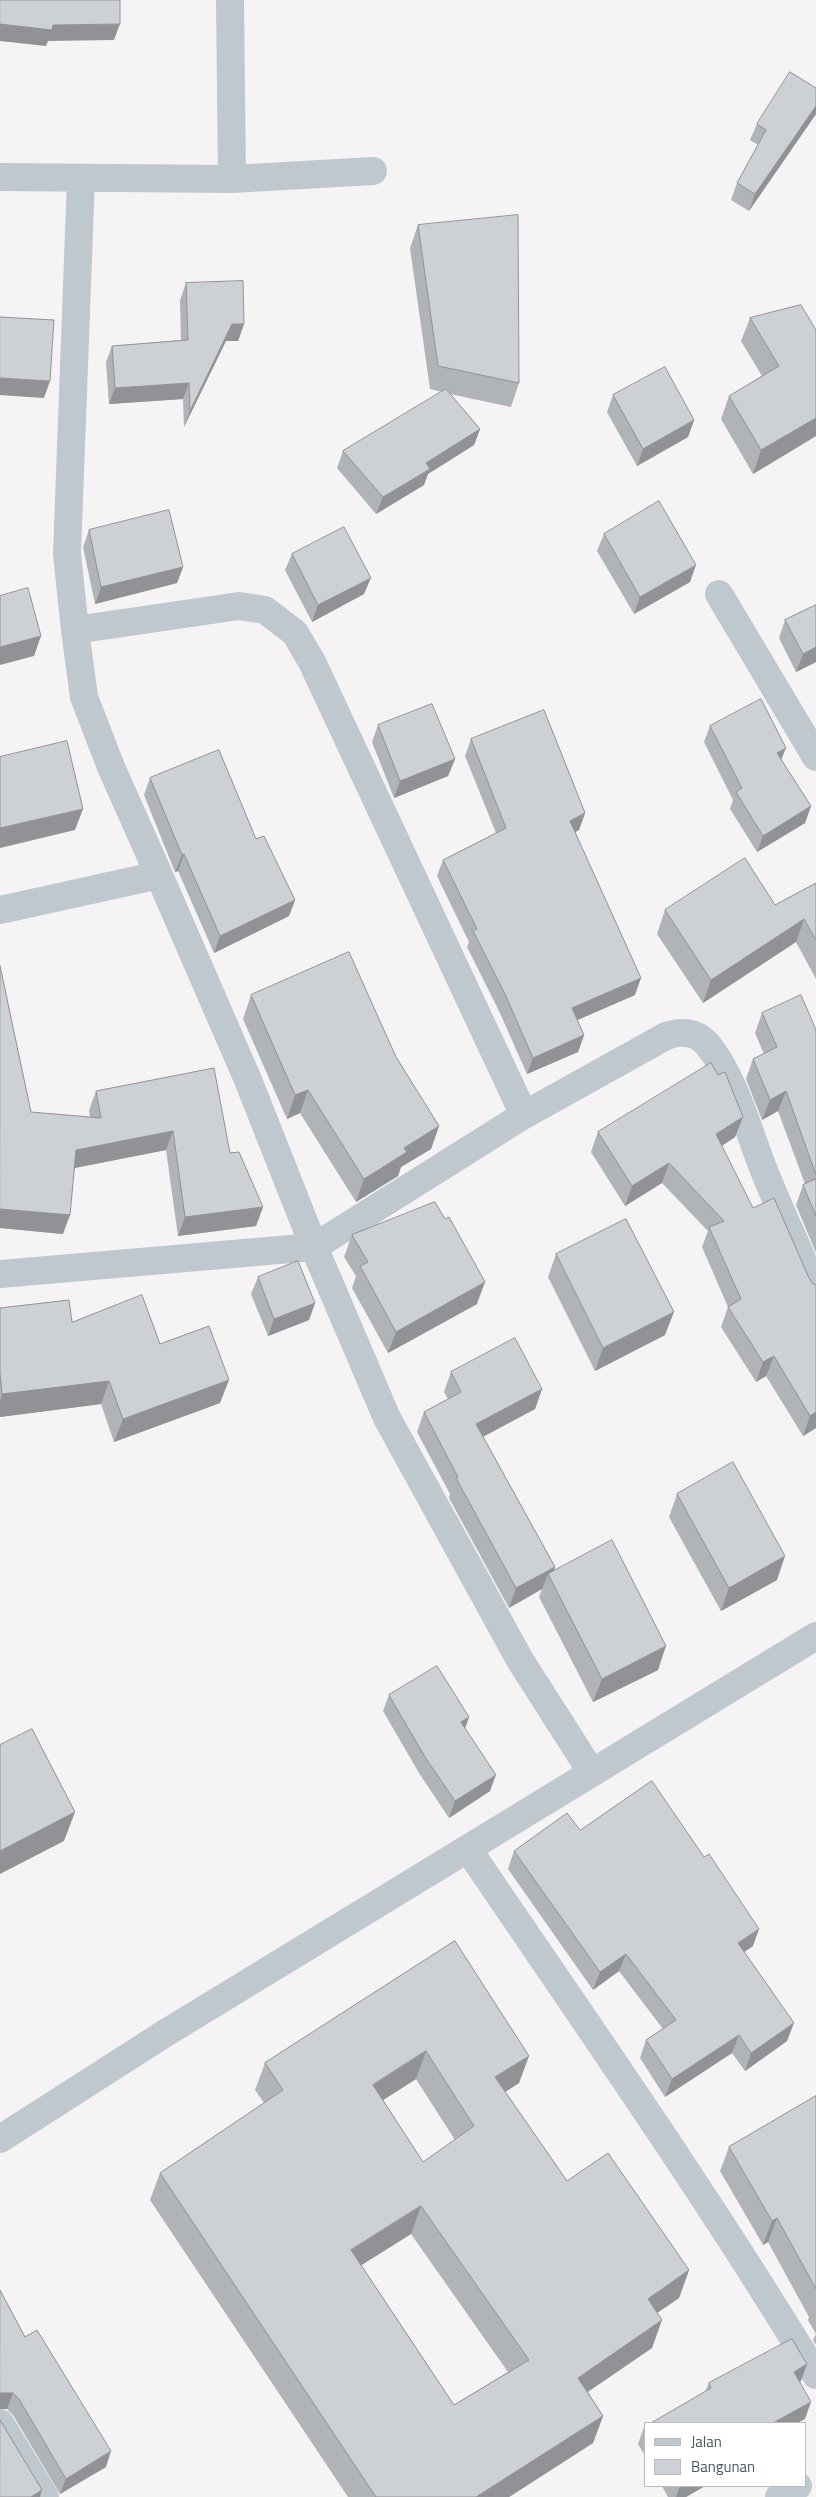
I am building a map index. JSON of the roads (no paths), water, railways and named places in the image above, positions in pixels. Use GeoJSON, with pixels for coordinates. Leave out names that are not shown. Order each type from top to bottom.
{"type":"FeatureCollection","features":[{"type":"Feature","properties":{"kind":"street"},"geometry":{"type":"LineString","coordinates":[[230,0],[232,179]]}},
{"type":"Feature","properties":{"kind":"street"},"geometry":{"type":"LineString","coordinates":[[0,176],[232,179],[372,171]]}},
{"type":"Feature","properties":{"kind":"street"},"geometry":{"type":"LineString","coordinates":[[81,178],[67,554],[84,697],[111,767],[248,1080],[314,1247],[387,1418],[516,1652],[592,1773]]}},
{"type":"Feature","properties":{"kind":"street"},"geometry":{"type":"LineString","coordinates":[[719,594],[816,757]]}},
{"type":"Feature","properties":{"kind":"street"},"geometry":{"type":"LineString","coordinates":[[75,630],[239,606],[265,610],[295,634],[312,662],[524,1115]]}},
{"type":"Feature","properties":{"kind":"street"},"geometry":{"type":"LineString","coordinates":[[0,910],[159,875]]}},
{"type":"Feature","properties":{"kind":"street"},"geometry":{"type":"LineString","coordinates":[[0,1274],[314,1247],[524,1115],[666,1036],[680,1032],[696,1035],[707,1043],[734,1091],[765,1173],[816,1292]]}},
{"type":"Feature","properties":{"kind":"street"},"geometry":{"type":"LineString","coordinates":[[0,2139],[164,2034],[816,1636]]}},
{"type":"Feature","properties":{"kind":"street"},"geometry":{"type":"LineString","coordinates":[[468,1849],[671,2145],[757,2278],[816,2375]]}},
{"type":"Feature","properties":{"kind":"street"},"geometry":{"type":"LineString","coordinates":[[0,2423],[45,2497]]}},
{"type":"Feature","properties":{"kind":"street"},"geometry":{"type":"LineString","coordinates":[[779,2497],[796,2487]]}}]}
